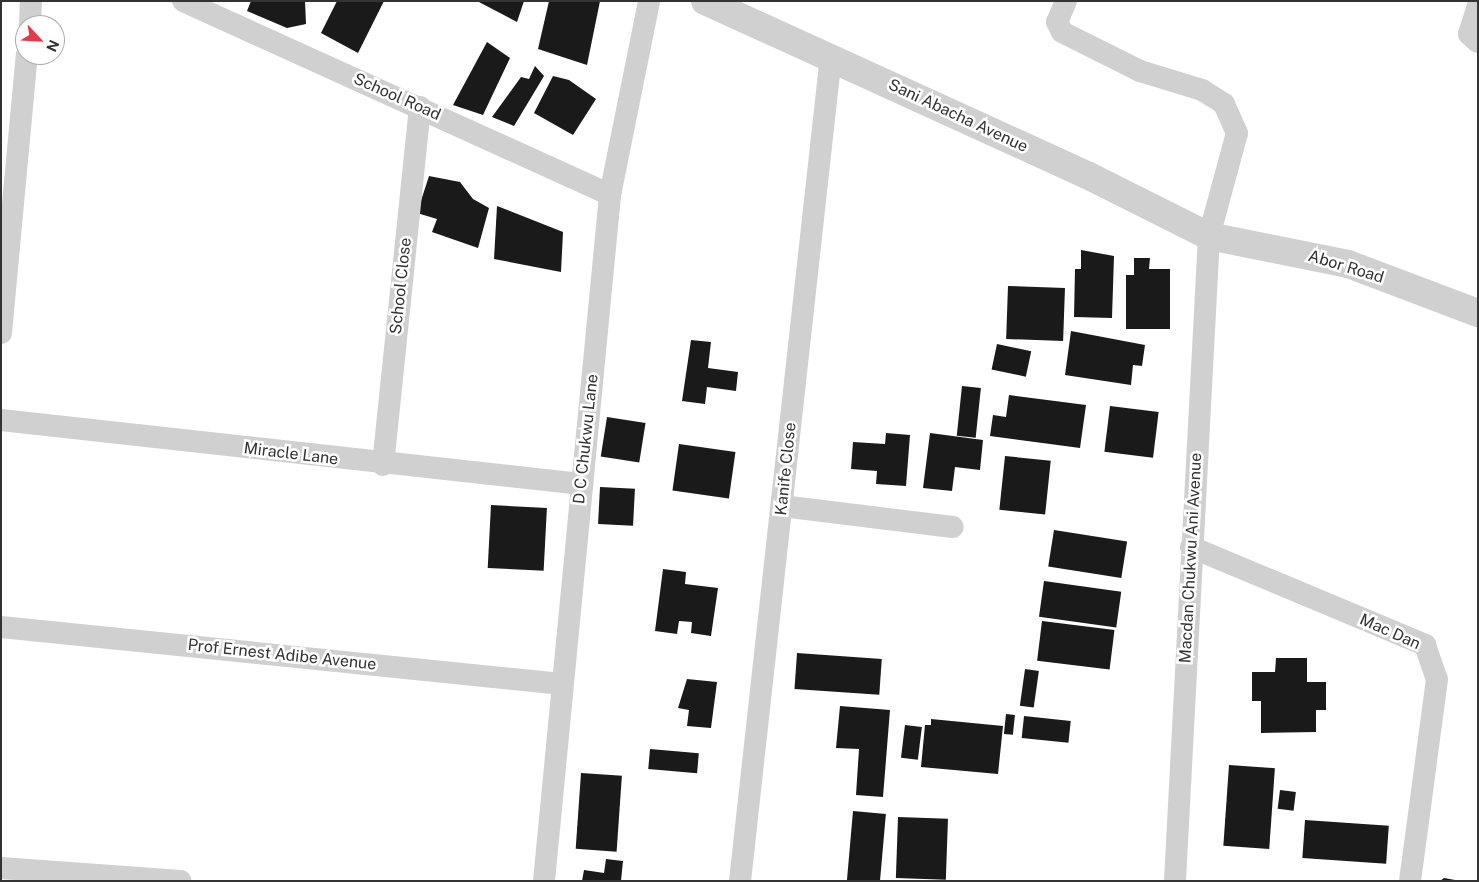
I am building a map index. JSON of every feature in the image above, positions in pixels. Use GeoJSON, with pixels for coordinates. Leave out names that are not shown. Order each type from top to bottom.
{"type":"FeatureCollection","features":[{"type":"Feature","properties":{"kind":"street"},"geometry":{"type":"LineString","coordinates":[[30,15],[31,1]]}},
{"type":"Feature","properties":{"kind":"street","name":"School Road"},"geometry":{"type":"LineString","coordinates":[[183,1],[420,107],[610,195]]}},
{"type":"Feature","properties":{"kind":"street","name":"D C Chukwu Lane"},"geometry":{"type":"LineString","coordinates":[[544,881],[610,195],[649,1]]}},
{"type":"Feature","properties":{"kind":"street","name":"Sani Abacha Avenue"},"geometry":{"type":"LineString","coordinates":[[705,1],[831,56],[1209,236]]}},
{"type":"Feature","properties":{"kind":"street","name":"Macdan Chukwu Ani Avenue"},"geometry":{"type":"LineString","coordinates":[[1066,1],[1057,22],[1062,32],[1140,70],[1202,90],[1224,104],[1231,114],[1237,133],[1209,236],[1191,547],[1175,881]]}},
{"type":"Feature","properties":{"kind":"street"},"geometry":{"type":"LineString","coordinates":[[1478,6],[1469,34],[1478,42]]}},
{"type":"Feature","properties":{"kind":"street","name":"Kanife Close"},"geometry":{"type":"LineString","coordinates":[[740,881],[831,56]]}},
{"type":"Feature","properties":{"kind":"street"},"geometry":{"type":"LineString","coordinates":[[1,332],[26,65]]}},
{"type":"Feature","properties":{"kind":"street","name":"School Close"},"geometry":{"type":"LineString","coordinates":[[382,465],[420,107]]}},
{"type":"Feature","properties":{"kind":"street","name":"Abor Road"},"geometry":{"type":"LineString","coordinates":[[1209,236],[1348,264],[1478,313]]}},
{"type":"Feature","properties":{"kind":"street","name":"Miracle Lane"},"geometry":{"type":"LineString","coordinates":[[1,420],[382,465],[582,484]]}},
{"type":"Feature","properties":{"kind":"street"},"geometry":{"type":"LineString","coordinates":[[782,506],[953,527]]}},
{"type":"Feature","properties":{"kind":"street","name":"Mac Dan"},"geometry":{"type":"LineString","coordinates":[[1191,547],[1425,645],[1437,679],[1410,881]]}},
{"type":"Feature","properties":{"kind":"street","name":"Prof Ernest Adibe Avenue"},"geometry":{"type":"LineString","coordinates":[[1,627],[562,684]]}},
{"type":"Feature","properties":{"kind":"street"},"geometry":{"type":"LineString","coordinates":[[1,868],[115,879],[181,881]]}},
{"type":"Feature","properties":{"kind":"building"},"geometry":{"type":"Polygon","coordinates":[[[251,1],[305,1],[306,24],[287,28],[247,11],[251,1]]]}},
{"type":"Feature","properties":{"kind":"building"},"geometry":{"type":"Polygon","coordinates":[[[337,1],[384,1],[358,53],[321,33],[337,1]]]}},
{"type":"Feature","properties":{"kind":"building"},"geometry":{"type":"Polygon","coordinates":[[[477,1],[524,1],[517,22],[477,1]]]}},
{"type":"Feature","properties":{"kind":"building"},"geometry":{"type":"Polygon","coordinates":[[[549,1],[600,1],[587,65],[538,49],[549,1]]]}},
{"type":"Feature","properties":{"kind":"building"},"geometry":{"type":"Polygon","coordinates":[[[487,42],[510,58],[483,115],[453,105],[487,42]]]}},
{"type":"Feature","properties":{"kind":"building"},"geometry":{"type":"Polygon","coordinates":[[[535,66],[544,76],[514,126],[492,117],[521,77],[529,79],[535,66]]]}},
{"type":"Feature","properties":{"kind":"building"},"geometry":{"type":"Polygon","coordinates":[[[553,76],[569,80],[596,99],[573,135],[534,113],[553,76]]]}},
{"type":"Feature","properties":{"kind":"building"},"geometry":{"type":"Polygon","coordinates":[[[429,176],[460,182],[473,199],[489,208],[478,248],[432,232],[437,219],[417,213],[429,176]]]}},
{"type":"Feature","properties":{"kind":"building"},"geometry":{"type":"Polygon","coordinates":[[[497,206],[563,232],[561,272],[494,259],[497,206]]]}},
{"type":"Feature","properties":{"kind":"building"},"geometry":{"type":"Polygon","coordinates":[[[1081,250],[1114,256],[1112,318],[1074,317],[1075,269],[1081,269],[1081,250]]]}},
{"type":"Feature","properties":{"kind":"building"},"geometry":{"type":"Polygon","coordinates":[[[1134,258],[1150,258],[1149,269],[1170,269],[1170,329],[1126,329],[1126,275],[1134,275],[1134,258]]]}},
{"type":"Feature","properties":{"kind":"building"},"geometry":{"type":"Polygon","coordinates":[[[1008,286],[1065,288],[1063,341],[1006,339],[1008,286]]]}},
{"type":"Feature","properties":{"kind":"building"},"geometry":{"type":"Polygon","coordinates":[[[1071,331],[1145,345],[1142,366],[1133,365],[1131,385],[1065,375],[1071,331]]]}},
{"type":"Feature","properties":{"kind":"building"},"geometry":{"type":"Polygon","coordinates":[[[691,340],[711,342],[708,368],[738,372],[736,391],[707,387],[705,404],[682,401],[691,340]]]}},
{"type":"Feature","properties":{"kind":"building"},"geometry":{"type":"Polygon","coordinates":[[[997,344],[1031,351],[1026,377],[992,369],[997,344]]]}},
{"type":"Feature","properties":{"kind":"building"},"geometry":{"type":"Polygon","coordinates":[[[962,386],[981,388],[976,438],[957,436],[962,386]]]}},
{"type":"Feature","properties":{"kind":"building"},"geometry":{"type":"Polygon","coordinates":[[[1009,395],[1086,405],[1080,448],[990,436],[993,415],[1006,417],[1009,395]]]}},
{"type":"Feature","properties":{"kind":"building"},"geometry":{"type":"Polygon","coordinates":[[[1110,406],[1159,412],[1153,458],[1104,452],[1110,406]]]}},
{"type":"Feature","properties":{"kind":"building"},"geometry":{"type":"Polygon","coordinates":[[[607,417],[646,423],[639,463],[601,457],[607,417]]]}},
{"type":"Feature","properties":{"kind":"building"},"geometry":{"type":"Polygon","coordinates":[[[886,433],[910,435],[906,486],[876,484],[877,471],[851,469],[853,442],[885,444],[886,433]]]}},
{"type":"Feature","properties":{"kind":"building"},"geometry":{"type":"Polygon","coordinates":[[[930,433],[983,440],[980,470],[955,467],[952,491],[923,488],[930,433]]]}},
{"type":"Feature","properties":{"kind":"building"},"geometry":{"type":"Polygon","coordinates":[[[679,444],[735,452],[729,498],[672,491],[679,444]]]}},
{"type":"Feature","properties":{"kind":"building"},"geometry":{"type":"Polygon","coordinates":[[[1005,456],[1051,461],[1045,515],[999,510],[1005,456]]]}},
{"type":"Feature","properties":{"kind":"building"},"geometry":{"type":"Polygon","coordinates":[[[600,487],[635,489],[633,526],[598,524],[600,487]]]}},
{"type":"Feature","properties":{"kind":"building"},"geometry":{"type":"Polygon","coordinates":[[[491,505],[547,508],[544,571],[488,568],[491,505]]]}},
{"type":"Feature","properties":{"kind":"building"},"geometry":{"type":"Polygon","coordinates":[[[1054,530],[1127,542],[1121,578],[1048,567],[1054,530]]]}},
{"type":"Feature","properties":{"kind":"building"},"geometry":{"type":"Polygon","coordinates":[[[663,569],[686,572],[685,584],[718,588],[711,636],[691,633],[692,622],[679,621],[677,634],[655,631],[663,569]]]}},
{"type":"Feature","properties":{"kind":"building"},"geometry":{"type":"Polygon","coordinates":[[[1044,581],[1121,592],[1116,628],[1039,617],[1044,581]]]}},
{"type":"Feature","properties":{"kind":"building"},"geometry":{"type":"Polygon","coordinates":[[[1042,621],[1114,630],[1110,670],[1037,661],[1042,621]]]}},
{"type":"Feature","properties":{"kind":"building"},"geometry":{"type":"Polygon","coordinates":[[[797,653],[882,659],[879,695],[794,689],[797,653]]]}},
{"type":"Feature","properties":{"kind":"building"},"geometry":{"type":"Polygon","coordinates":[[[1276,658],[1307,658],[1307,682],[1326,682],[1326,710],[1316,710],[1316,732],[1261,733],[1261,701],[1252,701],[1252,672],[1275,672],[1276,658]]]}},
{"type":"Feature","properties":{"kind":"building"},"geometry":{"type":"Polygon","coordinates":[[[1025,669],[1039,671],[1034,708],[1020,706],[1025,669]]]}},
{"type":"Feature","properties":{"kind":"building"},"geometry":{"type":"Polygon","coordinates":[[[687,679],[717,682],[711,728],[687,726],[689,710],[678,708],[687,679]]]}},
{"type":"Feature","properties":{"kind":"building"},"geometry":{"type":"Polygon","coordinates":[[[840,706],[890,710],[883,797],[856,795],[859,749],[836,748],[840,706]]]}},
{"type":"Feature","properties":{"kind":"building"},"geometry":{"type":"Polygon","coordinates":[[[1006,714],[1015,715],[1013,735],[1004,734],[1006,714]]]}},
{"type":"Feature","properties":{"kind":"building"},"geometry":{"type":"Polygon","coordinates":[[[1024,716],[1071,721],[1068,743],[1022,738],[1024,716]]]}},
{"type":"Feature","properties":{"kind":"building"},"geometry":{"type":"Polygon","coordinates":[[[931,719],[1003,726],[998,774],[921,767],[925,725],[931,725],[931,719]]]}},
{"type":"Feature","properties":{"kind":"building"},"geometry":{"type":"Polygon","coordinates":[[[905,725],[922,727],[918,760],[901,758],[905,725]]]}},
{"type":"Feature","properties":{"kind":"building"},"geometry":{"type":"Polygon","coordinates":[[[650,749],[699,753],[697,773],[648,769],[650,749]]]}},
{"type":"Feature","properties":{"kind":"building"},"geometry":{"type":"Polygon","coordinates":[[[1229,765],[1275,768],[1269,849],[1223,846],[1229,765]]]}},
{"type":"Feature","properties":{"kind":"building"},"geometry":{"type":"Polygon","coordinates":[[[581,773],[622,776],[617,852],[576,849],[581,773]]]}},
{"type":"Feature","properties":{"kind":"building"},"geometry":{"type":"Polygon","coordinates":[[[1280,790],[1296,792],[1294,811],[1278,809],[1280,790]]]}},
{"type":"Feature","properties":{"kind":"building"},"geometry":{"type":"Polygon","coordinates":[[[853,811],[886,814],[880,881],[847,881],[853,811]]]}},
{"type":"Feature","properties":{"kind":"building"},"geometry":{"type":"Polygon","coordinates":[[[898,817],[948,819],[946,880],[896,878],[898,817]]]}},
{"type":"Feature","properties":{"kind":"building"},"geometry":{"type":"Polygon","coordinates":[[[1305,820],[1389,826],[1386,864],[1302,858],[1305,820]]]}},
{"type":"Feature","properties":{"kind":"building"},"geometry":{"type":"Polygon","coordinates":[[[606,859],[623,861],[621,881],[582,881],[584,870],[604,873],[606,859]]]}},
{"type":"Feature","properties":{"kind":"building"},"geometry":{"type":"Polygon","coordinates":[[[1444,878],[1455,880],[1455,881],[1440,881],[1444,878]]]}}]}
